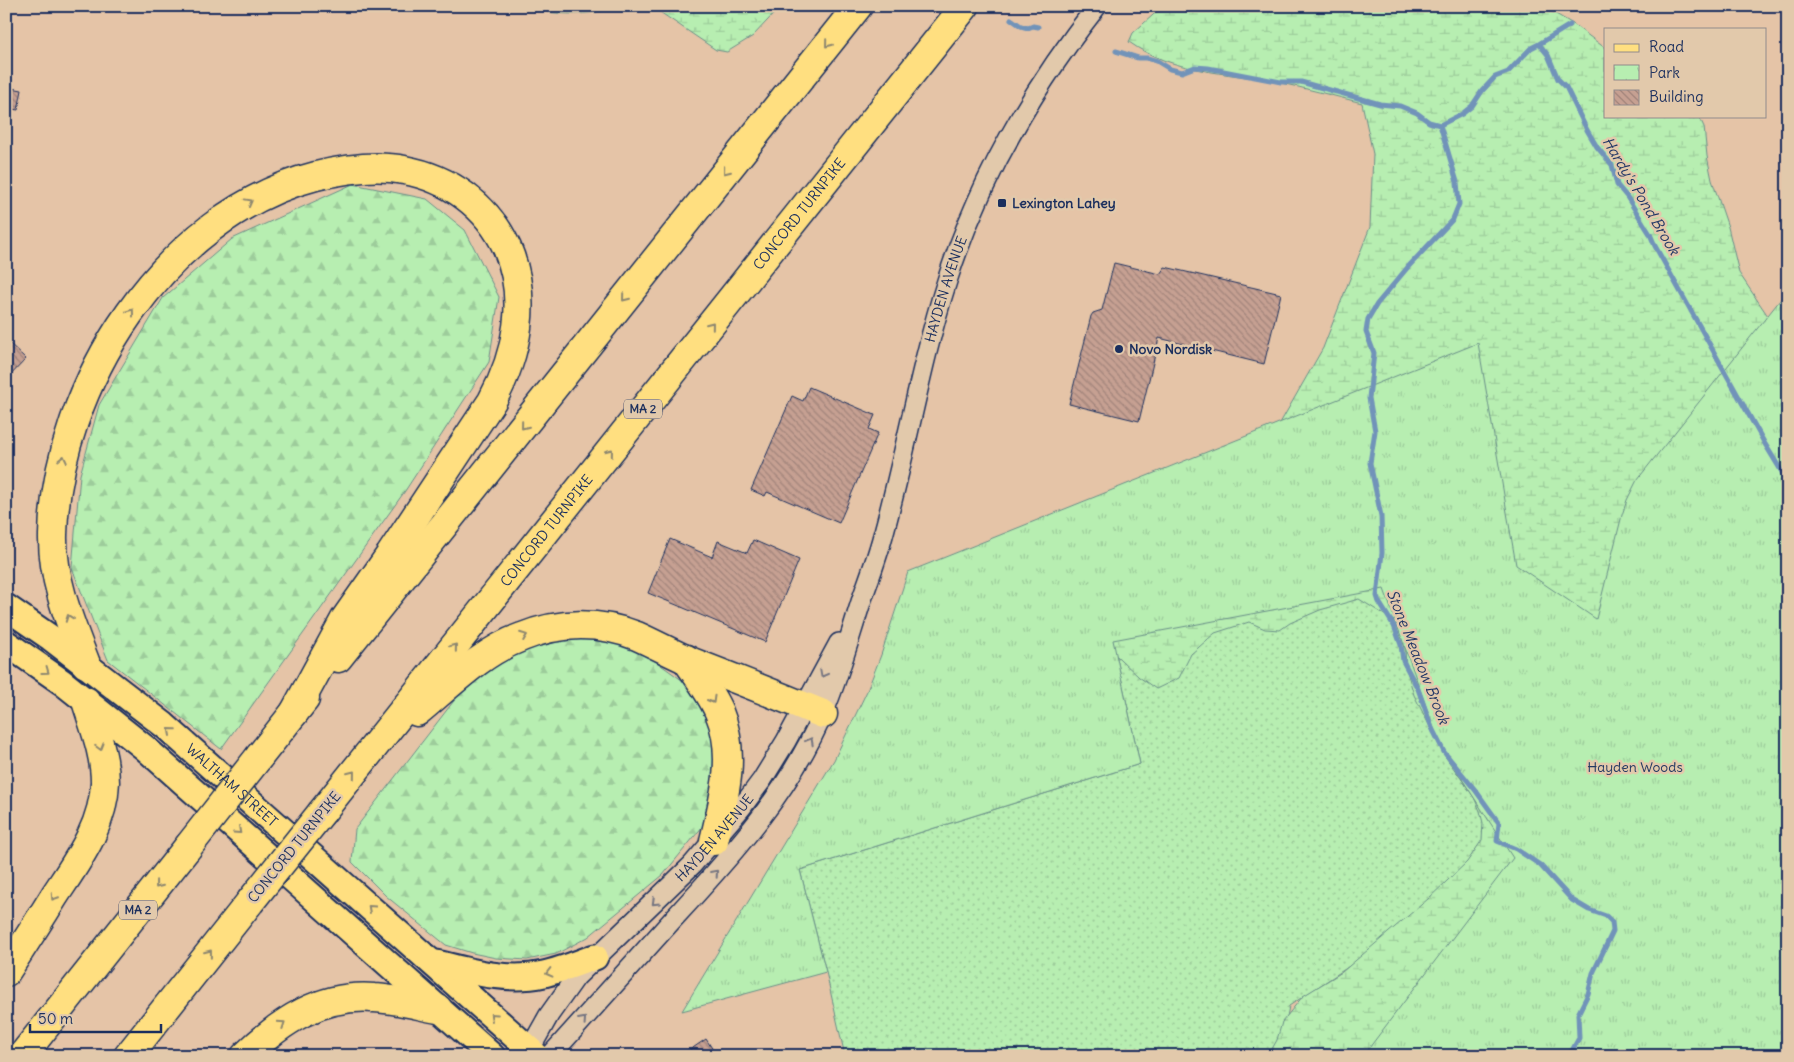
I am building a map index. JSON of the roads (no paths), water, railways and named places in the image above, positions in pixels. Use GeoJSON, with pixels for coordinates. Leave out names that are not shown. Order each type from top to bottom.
{"type":"FeatureCollection","features":[{"type":"Feature","properties":{"kind":"highway","name":"MA 2"},"geometry":{"type":"LineString","coordinates":[[22,1056],[858,6]]}},
{"type":"Feature","properties":{"kind":"highway","name":"CONCORD TURNPIKE"},"geometry":{"type":"LineString","coordinates":[[128,1056],[965,6]]}},
{"type":"Feature","properties":{"kind":"highway"},"geometry":{"type":"LineString","coordinates":[[86,664],[66,610],[55,573],[53,534],[55,507],[66,449],[78,411],[101,361],[123,323],[149,288],[186,249],[214,225],[257,197],[290,183],[338,171],[380,168],[413,171],[432,177],[457,190],[480,209],[499,233],[512,261],[518,290],[518,321],[515,342],[502,381],[492,401],[345,619],[294,714]]}},
{"type":"Feature","properties":{"kind":"highway"},"geometry":{"type":"LineString","coordinates":[[373,748],[479,661],[512,641],[540,631],[579,624],[615,628],[686,659],[814,710]]}},
{"type":"Feature","properties":{"kind":"highway"},"geometry":{"type":"LineString","coordinates":[[686,659],[714,703],[722,722],[727,742],[729,762],[727,784],[714,841]]}},
{"type":"Feature","properties":{"kind":"highway"},"geometry":{"type":"LineString","coordinates":[[6,972],[82,854],[95,829],[100,814],[104,791],[103,758],[86,701]]}},
{"type":"Feature","properties":{"kind":"highway"},"geometry":{"type":"LineString","coordinates":[[245,1056],[268,1034],[288,1020],[308,1010],[331,1002],[353,998],[376,998],[438,1009]]}},
{"type":"Feature","properties":{"kind":"main road","name":"WALTHAM STREET"},"geometry":{"type":"LineString","coordinates":[[6,607],[127,694],[170,730],[536,1054]]}},
{"type":"Feature","properties":{"kind":"main road"},"geometry":{"type":"LineString","coordinates":[[6,643],[86,701],[145,748],[492,1056]]}},
{"type":"Feature","properties":{"kind":"main road"},"geometry":{"type":"LineString","coordinates":[[431,961],[482,974],[522,977],[552,972],[595,958]]}},
{"type":"Feature","properties":{"kind":"street","name":"HAYDEN AVENUE"},"geometry":{"type":"LineString","coordinates":[[536,1054],[740,844],[797,764],[814,710],[862,600],[882,539],[939,308],[966,231],[984,186],[1022,114],[1061,54],[1097,6]]}},
{"type":"Feature","properties":{"kind":"street","name":"HAYDEN AVENUE"},"geometry":{"type":"LineString","coordinates":[[536,1054],[565,992],[595,958],[650,908],[714,841],[736,815],[814,710]]}},
{"type":"Feature","properties":{"kind":"waterway"},"geometry":{"type":"LineString","coordinates":[[1011,19],[1021,26],[1028,28],[1038,27]]}},
{"type":"Feature","properties":{"kind":"waterway"},"geometry":{"type":"LineString","coordinates":[[1539,44],[1570,25]]}},
{"type":"Feature","properties":{"kind":"waterway","name":"Hardy's Pond Brook"},"geometry":{"type":"LineString","coordinates":[[1116,51],[1138,58],[1157,61],[1170,69],[1182,72],[1195,67],[1208,68],[1281,82],[1301,82],[1380,104],[1400,106],[1417,113],[1429,122],[1440,125],[1462,114],[1472,106],[1495,77],[1508,72],[1531,48],[1539,44],[1548,55],[1558,79],[1566,87],[1597,147],[1612,165],[1617,185],[1627,197],[1650,234],[1765,444],[1788,482]]}},
{"type":"Feature","properties":{"kind":"waterway","name":"Stone Meadow Brook"},"geometry":{"type":"LineString","coordinates":[[1440,125],[1457,182],[1459,204],[1453,219],[1408,267],[1377,304],[1368,319],[1366,332],[1374,353],[1369,398],[1375,431],[1370,463],[1381,516],[1382,553],[1377,596],[1394,626],[1401,645],[1403,661],[1418,689],[1432,728],[1444,752],[1499,823],[1497,841],[1516,849],[1540,865],[1572,900],[1589,910],[1606,916],[1612,922],[1613,931],[1593,973],[1588,994],[1578,1014],[1579,1038],[1569,1056]]}},
{"type":"Feature","properties":{"kind":"place","name":"Lexington Lahey"},"geometry":{"type":"Point","coordinates":[1002,203]}},
{"type":"Feature","properties":{"kind":"place","name":"Novo Nordisk"},"geometry":{"type":"Point","coordinates":[1119,349]}},
{"type":"Feature","properties":{"kind":"park label","name":"Hayden Woods"},"geometry":{"type":"Point","coordinates":[1635,767]}}]}
